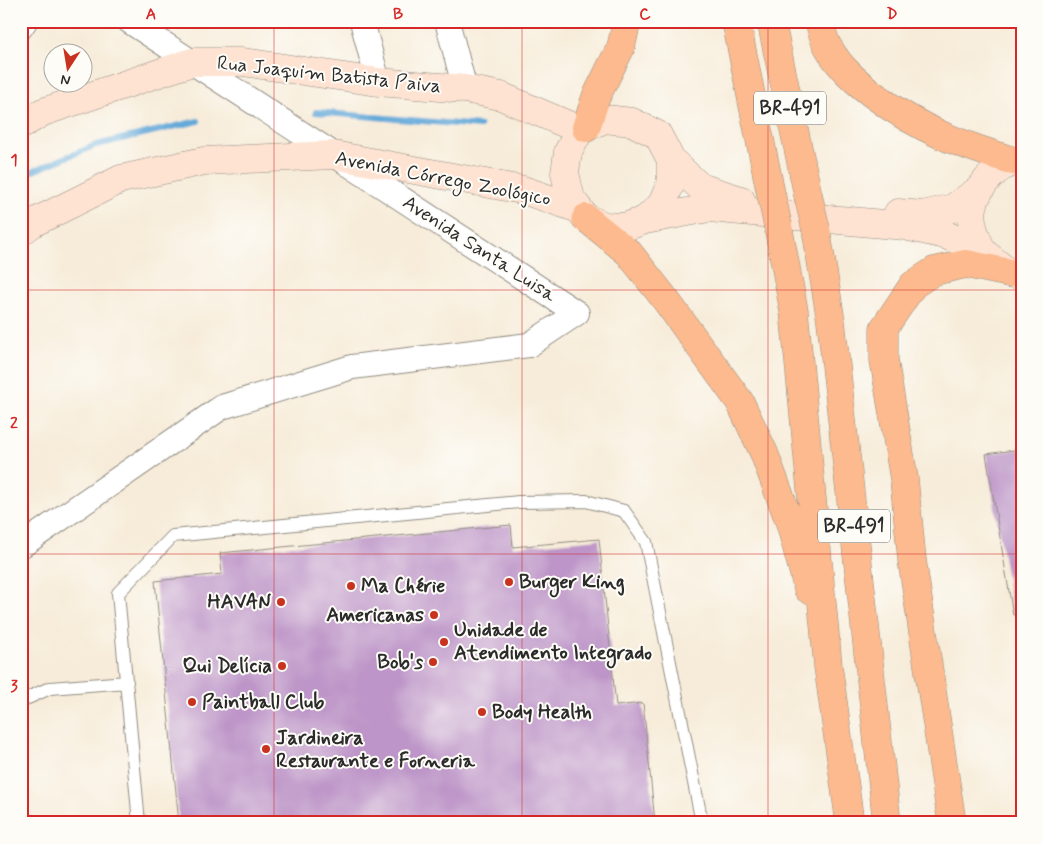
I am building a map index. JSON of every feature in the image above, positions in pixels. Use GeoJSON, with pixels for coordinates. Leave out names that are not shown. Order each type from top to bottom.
{"type":"FeatureCollection","features":[{"type":"Feature","properties":{"kind":"highway"},"geometry":{"type":"LineString","coordinates":[[583,129],[596,97],[621,47],[627,21]]}},
{"type":"Feature","properties":{"kind":"highway","name":"BR-491"},"geometry":{"type":"LineString","coordinates":[[736,21],[794,311],[828,666],[850,823]]}},
{"type":"Feature","properties":{"kind":"highway","name":"BR-491"},"geometry":{"type":"LineString","coordinates":[[771,21],[816,229],[831,321],[887,823]]}},
{"type":"Feature","properties":{"kind":"highway"},"geometry":{"type":"LineString","coordinates":[[819,21],[829,50],[855,81],[894,110],[933,133],[973,148],[1018,161]]}},
{"type":"Feature","properties":{"kind":"highway"},"geometry":{"type":"LineString","coordinates":[[582,214],[629,253],[666,299],[740,402],[764,453],[790,523],[828,666]]}},
{"type":"Feature","properties":{"kind":"highway"},"geometry":{"type":"LineString","coordinates":[[952,823],[912,560],[904,479],[884,360],[884,328],[913,285],[934,271],[966,264],[1016,274]]}},
{"type":"Feature","properties":{"kind":"main road","name":"Rua Joaquim Batista Paiva"},"geometry":{"type":"LineString","coordinates":[[21,125],[43,112],[192,62],[243,62],[378,82],[465,89],[501,96],[583,129]]}},
{"type":"Feature","properties":{"kind":"main road"},"geometry":{"type":"LineString","coordinates":[[1016,274],[983,252],[946,236],[905,226],[709,208],[644,220],[625,226],[605,226],[582,214],[571,199],[565,173],[568,152],[583,129],[605,119],[632,122],[658,135],[671,160],[700,187],[741,200],[923,216],[953,208],[980,189],[994,172],[1018,161]]}},
{"type":"Feature","properties":{"kind":"main road","name":"Avenida Córrego Zoológico"},"geometry":{"type":"LineString","coordinates":[[21,232],[33,223],[121,179],[204,161],[333,155],[523,190],[582,214]]}},
{"type":"Feature","properties":{"kind":"main road"},"geometry":{"type":"LineString","coordinates":[[644,220],[662,204],[671,183],[671,160]]}},
{"type":"Feature","properties":{"kind":"main road"},"geometry":{"type":"LineString","coordinates":[[980,189],[974,204],[972,221],[975,237],[983,252]]}},
{"type":"Feature","properties":{"kind":"street"},"geometry":{"type":"LineString","coordinates":[[21,27],[25,21]]}},
{"type":"Feature","properties":{"kind":"street","name":"Avenida Santa Luisa"},"geometry":{"type":"LineString","coordinates":[[21,546],[222,407],[352,366],[529,345],[577,312],[333,155],[130,21]]}},
{"type":"Feature","properties":{"kind":"street"},"geometry":{"type":"LineString","coordinates":[[362,21],[378,82]]}},
{"type":"Feature","properties":{"kind":"street"},"geometry":{"type":"LineString","coordinates":[[447,21],[465,89]]}},
{"type":"Feature","properties":{"kind":"lane"},"geometry":{"type":"LineString","coordinates":[[139,823],[118,593],[173,536],[519,502],[586,501],[624,511],[646,542],[702,823]]}},
{"type":"Feature","properties":{"kind":"lane"},"geometry":{"type":"LineString","coordinates":[[21,701],[50,688],[127,682]]}},
{"type":"Feature","properties":{"kind":"building"},"geometry":{"type":"Polygon","coordinates":[[[1022,449],[1022,614],[1013,615],[986,454],[1022,449]]]}},
{"type":"Feature","properties":{"kind":"building"},"geometry":{"type":"Polygon","coordinates":[[[511,525],[513,547],[599,539],[616,706],[643,703],[655,823],[179,823],[155,581],[222,574],[220,553],[511,525]]]}},
{"type":"Feature","properties":{"kind":"waterway"},"geometry":{"type":"LineString","coordinates":[[316,112],[480,126]]}},
{"type":"Feature","properties":{"kind":"waterway"},"geometry":{"type":"LineString","coordinates":[[21,176],[96,145],[198,121]]}},
{"type":"Feature","properties":{"kind":"place","name":"Burger King"},"geometry":{"type":"Point","coordinates":[509,582]}},
{"type":"Feature","properties":{"kind":"place","name":"Ma Chérie"},"geometry":{"type":"Point","coordinates":[351,586]}},
{"type":"Feature","properties":{"kind":"place","name":"HAVAN"},"geometry":{"type":"Point","coordinates":[281,602]}},
{"type":"Feature","properties":{"kind":"place","name":"Americanas"},"geometry":{"type":"Point","coordinates":[434,615]}},
{"type":"Feature","properties":{"kind":"place","name":"Unidade de Atendimento Integrado"},"geometry":{"type":"Point","coordinates":[444,642]}},
{"type":"Feature","properties":{"kind":"place","name":"Bob's"},"geometry":{"type":"Point","coordinates":[433,662]}},
{"type":"Feature","properties":{"kind":"place","name":"Qui Delícia"},"geometry":{"type":"Point","coordinates":[282,666]}},
{"type":"Feature","properties":{"kind":"place","name":"Paintball Club"},"geometry":{"type":"Point","coordinates":[192,702]}},
{"type":"Feature","properties":{"kind":"place","name":"Body Health"},"geometry":{"type":"Point","coordinates":[482,712]}},
{"type":"Feature","properties":{"kind":"place","name":"Jardineira Restaurante e Forneria"},"geometry":{"type":"Point","coordinates":[266,749]}}]}
